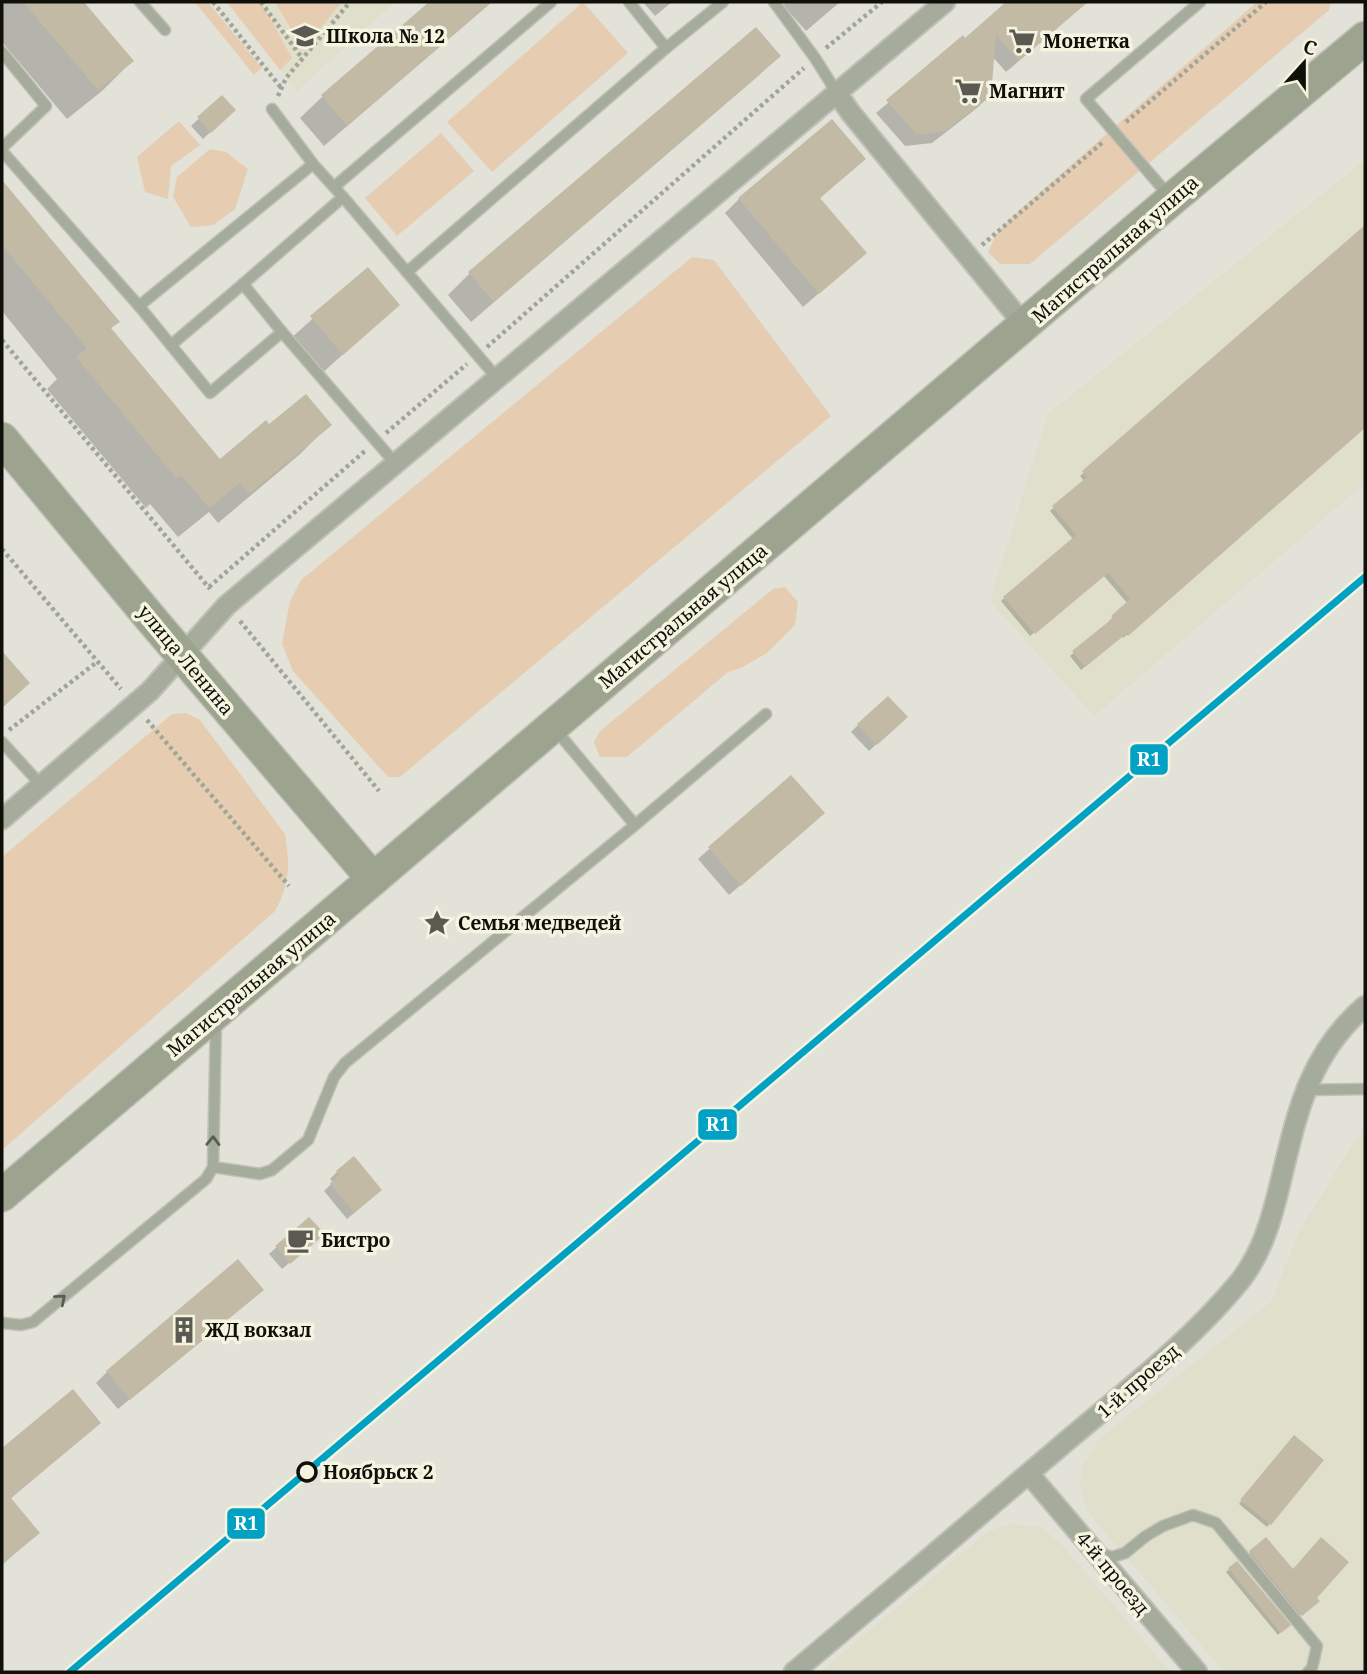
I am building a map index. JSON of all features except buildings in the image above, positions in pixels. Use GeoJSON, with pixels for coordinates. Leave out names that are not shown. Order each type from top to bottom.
{"type":"FeatureCollection","features":[{"type":"Feature","properties":{"kind":"main road","name":"Магистральная улица"},"geometry":{"type":"LineString","coordinates":[[2,1195],[1172,199],[1365,38]]}},
{"type":"Feature","properties":{"kind":"main road","name":"улица Ленина"},"geometry":{"type":"LineString","coordinates":[[2,439],[373,879]]}},
{"type":"Feature","properties":{"kind":"street"},"geometry":{"type":"LineString","coordinates":[[2,819],[150,691],[227,605],[945,2]]}},
{"type":"Feature","properties":{"kind":"street"},"geometry":{"type":"LineString","coordinates":[[837,93],[1025,326]]}},
{"type":"Feature","properties":{"kind":"street","name":"1-й проезд"},"geometry":{"type":"LineString","coordinates":[[794,1672],[1170,1354],[1241,1279],[1260,1248],[1269,1223],[1305,1090],[1323,1053],[1365,1006]]}},
{"type":"Feature","properties":{"kind":"street","name":"4-й проезд"},"geometry":{"type":"LineString","coordinates":[[1029,1474],[1197,1672]]}},
{"type":"Feature","properties":{"kind":"lane"},"geometry":{"type":"LineString","coordinates":[[141,2],[165,30]]}},
{"type":"Feature","properties":{"kind":"lane"},"geometry":{"type":"LineString","coordinates":[[334,187],[551,2]]}},
{"type":"Feature","properties":{"kind":"lane"},"geometry":{"type":"LineString","coordinates":[[629,2],[666,48]]}},
{"type":"Feature","properties":{"kind":"lane"},"geometry":{"type":"LineString","coordinates":[[407,272],[723,2]]}},
{"type":"Feature","properties":{"kind":"lane"},"geometry":{"type":"LineString","coordinates":[[774,2],[837,93]]}},
{"type":"Feature","properties":{"kind":"lane"},"geometry":{"type":"LineString","coordinates":[[1172,199],[1087,99],[1200,2]]}},
{"type":"Feature","properties":{"kind":"lane"},"geometry":{"type":"LineString","coordinates":[[2,52],[46,106],[2,149],[139,306],[209,393],[282,332]]}},
{"type":"Feature","properties":{"kind":"lane"},"geometry":{"type":"LineString","coordinates":[[272,109],[313,164],[497,378]]}},
{"type":"Feature","properties":{"kind":"lane"},"geometry":{"type":"LineString","coordinates":[[139,306],[313,164]]}},
{"type":"Feature","properties":{"kind":"lane"},"geometry":{"type":"LineString","coordinates":[[171,345],[343,197]]}},
{"type":"Feature","properties":{"kind":"lane"},"geometry":{"type":"LineString","coordinates":[[243,284],[396,463]]}},
{"type":"Feature","properties":{"kind":"lane"},"geometry":{"type":"LineString","coordinates":[[213,1167],[260,1174],[272,1170],[308,1140],[334,1077],[345,1063],[766,714]]}},
{"type":"Feature","properties":{"kind":"lane"},"geometry":{"type":"LineString","coordinates":[[552,726],[635,825]]}},
{"type":"Feature","properties":{"kind":"lane"},"geometry":{"type":"LineString","coordinates":[[2,742],[41,786]]}},
{"type":"Feature","properties":{"kind":"lane"},"geometry":{"type":"LineString","coordinates":[[2,1323],[21,1325],[33,1322],[206,1179],[213,1167],[216,1014]]}},
{"type":"Feature","properties":{"kind":"lane"},"geometry":{"type":"LineString","coordinates":[[1305,1090],[1365,1088]]}},
{"type":"Feature","properties":{"kind":"lane"},"geometry":{"type":"LineString","coordinates":[[1096,1552],[1112,1557],[1125,1553],[1163,1526],[1193,1515],[1216,1523],[1317,1646],[1312,1668],[1308,1672]]}},
{"type":"Feature","properties":{"kind":"lane"},"geometry":{"type":"LineString","coordinates":[[1119,1580],[1120,1564],[1125,1553]]}},
{"type":"Feature","properties":{"kind":"path"},"geometry":{"type":"LineString","coordinates":[[213,2],[282,89]]}},
{"type":"Feature","properties":{"kind":"path"},"geometry":{"type":"LineString","coordinates":[[261,2],[302,58]]}},
{"type":"Feature","properties":{"kind":"path"},"geometry":{"type":"LineString","coordinates":[[272,109],[286,78],[350,2]]}},
{"type":"Feature","properties":{"kind":"path"},"geometry":{"type":"LineString","coordinates":[[209,587],[882,2]]}},
{"type":"Feature","properties":{"kind":"path"},"geometry":{"type":"LineString","coordinates":[[2,340],[227,605],[379,791]]}},
{"type":"Feature","properties":{"kind":"path"},"geometry":{"type":"LineString","coordinates":[[2,736],[97,662]]}},
{"type":"Feature","properties":{"kind":"shaded area"},"geometry":{"type":"Polygon","coordinates":[[[195,2],[208,2],[262,68],[254,75],[195,2]]]}},
{"type":"Feature","properties":{"kind":"shaded area","name":"Школа № 12"},"geometry":{"type":"Polygon","coordinates":[[[226,2],[395,2],[297,91],[226,2]]]}},
{"type":"Feature","properties":{"kind":"shaded area"},"geometry":{"type":"Polygon","coordinates":[[[227,2],[261,2],[292,58],[280,70],[227,2]]]}},
{"type":"Feature","properties":{"kind":"shaded area"},"geometry":{"type":"Polygon","coordinates":[[[275,2],[342,2],[303,49],[275,2]]]}},
{"type":"Feature","properties":{"kind":"shaded area"},"geometry":{"type":"Polygon","coordinates":[[[583,2],[628,53],[492,172],[447,122],[583,2]]]}},
{"type":"Feature","properties":{"kind":"shaded area"},"geometry":{"type":"Polygon","coordinates":[[[1257,2],[1331,2],[1329,10],[1030,264],[1000,264],[988,252],[996,234],[1014,215],[1257,2]]]}},
{"type":"Feature","properties":{"kind":"shaded area"},"geometry":{"type":"Polygon","coordinates":[[[179,121],[200,145],[171,166],[168,199],[145,192],[137,157],[179,121]]]}},
{"type":"Feature","properties":{"kind":"shaded area"},"geometry":{"type":"Polygon","coordinates":[[[441,133],[474,171],[397,236],[365,198],[441,133]]]}},
{"type":"Feature","properties":{"kind":"shaded area"},"geometry":{"type":"Polygon","coordinates":[[[210,149],[226,152],[248,169],[235,209],[213,225],[191,227],[173,197],[177,177],[210,149]]]}},
{"type":"Feature","properties":{"kind":"shaded area"},"geometry":{"type":"Polygon","coordinates":[[[1365,160],[1365,483],[1094,716],[990,601],[1048,414],[1365,160]]]}},
{"type":"Feature","properties":{"kind":"shaded area"},"geometry":{"type":"Polygon","coordinates":[[[692,257],[714,260],[831,416],[400,777],[388,777],[293,671],[282,644],[290,601],[301,580],[692,257]]]}},
{"type":"Feature","properties":{"kind":"shaded area"},"geometry":{"type":"Polygon","coordinates":[[[785,587],[798,602],[795,625],[767,653],[728,672],[627,757],[600,757],[594,742],[600,731],[773,589],[785,587]]]}},
{"type":"Feature","properties":{"kind":"shaded area"},"geometry":{"type":"Polygon","coordinates":[[[186,713],[200,720],[285,834],[288,874],[284,892],[275,911],[2,1150],[2,857],[172,714],[186,713]]]}},
{"type":"Feature","properties":{"kind":"shaded area"},"geometry":{"type":"Polygon","coordinates":[[[1365,1124],[1365,1672],[1224,1672],[1089,1513],[1080,1486],[1083,1465],[1099,1439],[1272,1301],[1299,1232],[1365,1124]]]}},
{"type":"Feature","properties":{"kind":"shaded area"},"geometry":{"type":"Polygon","coordinates":[[[1009,1524],[1041,1527],[1060,1543],[1170,1672],[820,1672],[986,1533],[1009,1524]]]}},
{"type":"Feature","properties":{"kind":"transit line","name":"R1"},"geometry":{"type":"LineString","coordinates":[[70,1672],[1365,577]]}},
{"type":"Feature","properties":{"kind":"place","name":"Школа № 12"},"geometry":{"type":"Point","coordinates":[305,36]}},
{"type":"Feature","properties":{"kind":"place","name":"Монетка"},"geometry":{"type":"Point","coordinates":[1022,41]}},
{"type":"Feature","properties":{"kind":"place","name":"Магнит"},"geometry":{"type":"Point","coordinates":[968,91]}},
{"type":"Feature","properties":{"kind":"place","name":"Семья медведей"},"geometry":{"type":"Point","coordinates":[437,923]}},
{"type":"Feature","properties":{"kind":"place","name":"Бистро"},"geometry":{"type":"Point","coordinates":[300,1240]}},
{"type":"Feature","properties":{"kind":"place","name":"ЖД вокзал"},"geometry":{"type":"Point","coordinates":[184,1330]}},
{"type":"Feature","properties":{"kind":"place","name":"Ноябрьск 2"},"geometry":{"type":"Point","coordinates":[307,1472]}}]}
